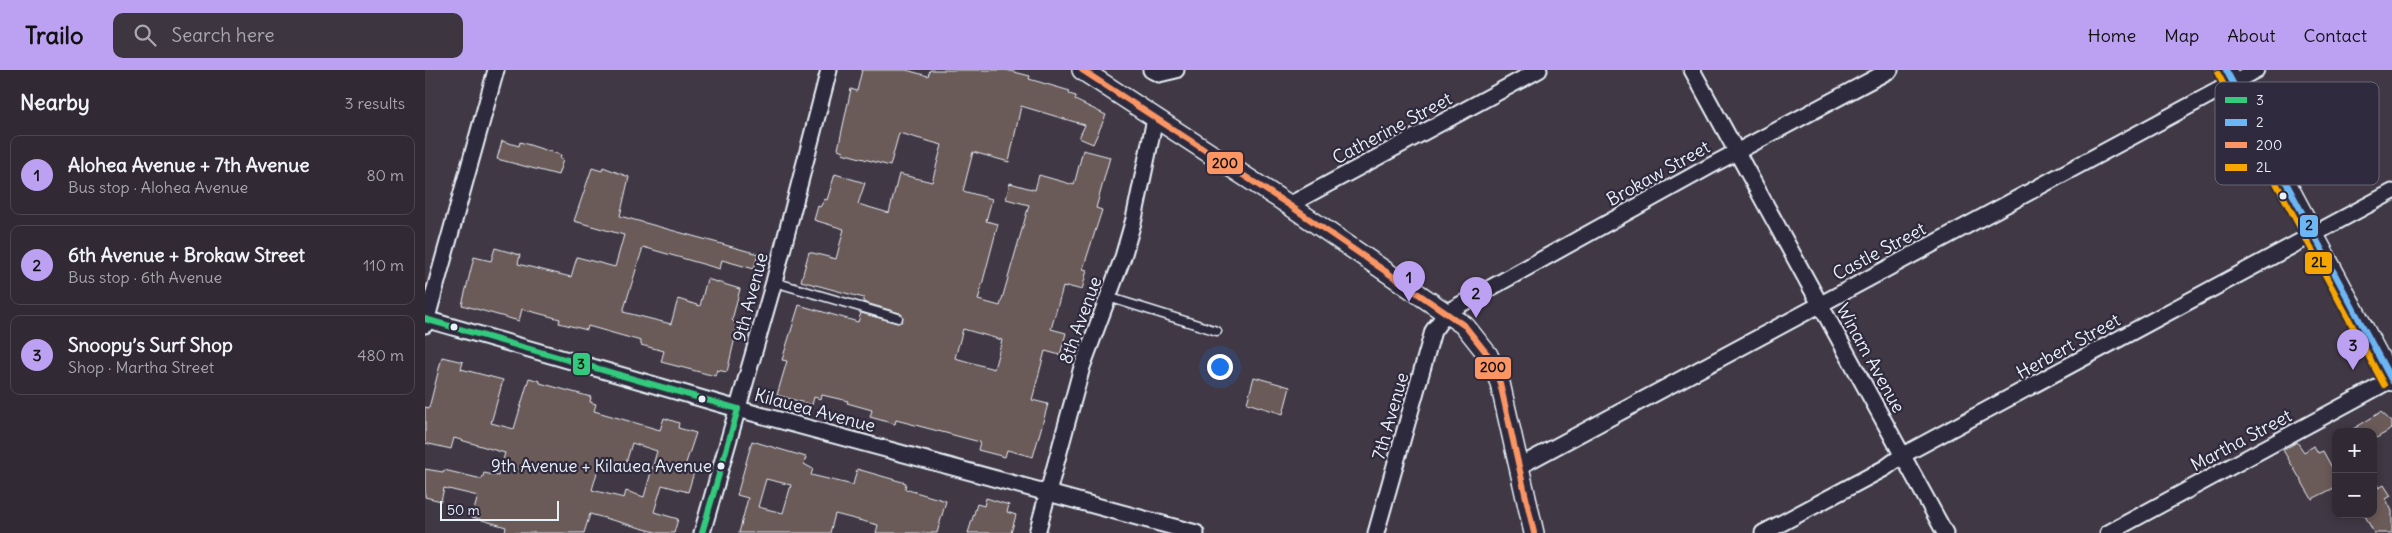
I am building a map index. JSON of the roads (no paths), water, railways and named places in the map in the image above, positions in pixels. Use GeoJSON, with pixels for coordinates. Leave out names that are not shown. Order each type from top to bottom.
{"type":"FeatureCollection","features":[{"type":"Feature","properties":{"kind":"street"},"geometry":{"type":"LineString","coordinates":[[426,321],[496,70]]}},
{"type":"Feature","properties":{"kind":"street","name":"9th Avenue"},"geometry":{"type":"LineString","coordinates":[[702,533],[774,282],[829,70]]}},
{"type":"Feature","properties":{"kind":"street"},"geometry":{"type":"LineString","coordinates":[[1082,70],[1155,120],[1289,205],[1465,326],[1489,355],[1495,367],[1521,466],[1534,533]]}},
{"type":"Feature","properties":{"kind":"street"},"geometry":{"type":"LineString","coordinates":[[1151,70],[1159,74],[1176,70]]}},
{"type":"Feature","properties":{"kind":"street","name":"Catherine Street"},"geometry":{"type":"LineString","coordinates":[[1289,205],[1539,70]]}},
{"type":"Feature","properties":{"kind":"street","name":"Winam Avenue"},"geometry":{"type":"LineString","coordinates":[[1691,70],[1945,533]]}},
{"type":"Feature","properties":{"kind":"street","name":"Brokaw Street"},"geometry":{"type":"LineString","coordinates":[[1447,312],[1459,303],[1890,70]]}},
{"type":"Feature","properties":{"kind":"street","name":"Castle Street"},"geometry":{"type":"LineString","coordinates":[[2230,76],[2256,70]]}},
{"type":"Feature","properties":{"kind":"street","name":"Castle Street"},"geometry":{"type":"LineString","coordinates":[[1521,466],[1820,304],[2215,84]]}},
{"type":"Feature","properties":{"kind":"street","name":"8th Avenue"},"geometry":{"type":"LineString","coordinates":[[1037,533],[1082,367],[1123,257],[1134,219],[1155,120]]}},
{"type":"Feature","properties":{"kind":"street"},"geometry":{"type":"LineString","coordinates":[[2287,185],[2392,381]]}},
{"type":"Feature","properties":{"kind":"street","name":"Herbert Street"},"geometry":{"type":"LineString","coordinates":[[1763,533],[1885,468],[1903,455],[2392,192]]}},
{"type":"Feature","properties":{"kind":"street","name":"7th Avenue"},"geometry":{"type":"LineString","coordinates":[[1377,533],[1433,331],[1447,312]]}},
{"type":"Feature","properties":{"kind":"street","name":"Kilauea Avenue"},"geometry":{"type":"LineString","coordinates":[[426,321],[738,409],[1196,533]]}},
{"type":"Feature","properties":{"kind":"street","name":"Martha Street"},"geometry":{"type":"LineString","coordinates":[[2108,533],[2392,381]]}},
{"type":"Feature","properties":{"kind":"lane"},"geometry":{"type":"LineString","coordinates":[[774,282],[898,318]]}},
{"type":"Feature","properties":{"kind":"lane"},"geometry":{"type":"LineString","coordinates":[[1108,297],[1217,331]]}},
{"type":"Feature","properties":{"kind":"place","name":"Alohea Avenue + 7th Avenue"},"geometry":{"type":"Point","coordinates":[1409,302]}},
{"type":"Feature","properties":{"kind":"place","name":"6th Avenue + Brokaw Street"},"geometry":{"type":"Point","coordinates":[1476,318]}},
{"type":"Feature","properties":{"kind":"place","name":"Snoopy’s Surf Shop"},"geometry":{"type":"Point","coordinates":[2353,370]}},
{"type":"Feature","properties":{"kind":"place","name":"9th Avenue + Kilauea Avenue"},"geometry":{"type":"Point","coordinates":[721,466]}}]}
